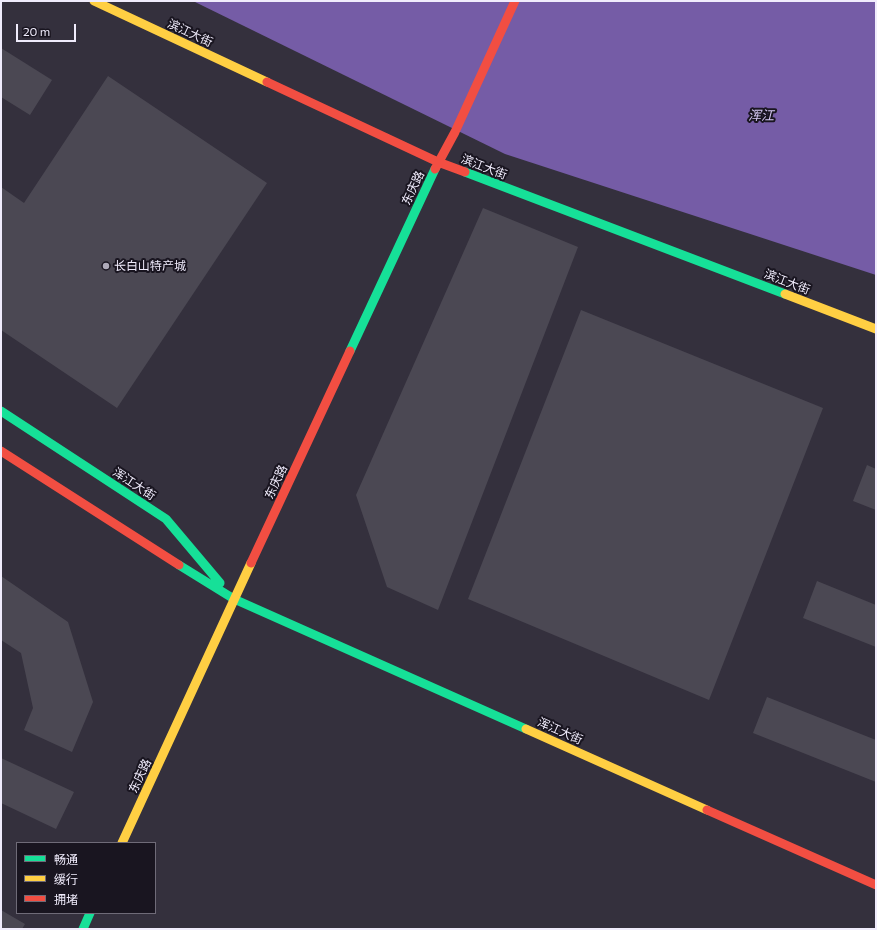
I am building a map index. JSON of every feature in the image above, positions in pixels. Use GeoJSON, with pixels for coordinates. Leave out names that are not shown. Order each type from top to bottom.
{"type":"FeatureCollection","features":[{"type":"Feature","properties":{"kind":"main road","name":"滨江大街"},"geometry":{"type":"LineString","coordinates":[[94,1],[438,162],[876,329]]}},
{"type":"Feature","properties":{"kind":"main road","name":"东庆路"},"geometry":{"type":"LineString","coordinates":[[122,842],[438,162],[455,132],[514,1]]}},
{"type":"Feature","properties":{"kind":"main road","name":"浑江大街"},"geometry":{"type":"LineString","coordinates":[[1,411],[166,519],[234,599]]}},
{"type":"Feature","properties":{"kind":"main road","name":"浑江大街"},"geometry":{"type":"LineString","coordinates":[[1,451],[234,599],[876,885]]}},
{"type":"Feature","properties":{"kind":"main road"},"geometry":{"type":"LineString","coordinates":[[83,929],[90,914]]}},
{"type":"Feature","properties":{"kind":"water","name":"浑江"},"geometry":{"type":"Polygon","coordinates":[[[193,1],[876,1],[876,275],[505,154],[193,1]]]}},
{"type":"Feature","properties":{"kind":"building"},"geometry":{"type":"Polygon","coordinates":[[[1,48],[52,80],[30,115],[1,97],[1,48]]]}},
{"type":"Feature","properties":{"kind":"building","name":"长白山特产城"},"geometry":{"type":"Polygon","coordinates":[[[108,76],[267,183],[117,408],[1,330],[1,187],[24,203],[108,76]]]}},
{"type":"Feature","properties":{"kind":"building"},"geometry":{"type":"Polygon","coordinates":[[[483,208],[578,247],[438,610],[387,587],[356,495],[483,208]]]}},
{"type":"Feature","properties":{"kind":"building"},"geometry":{"type":"Polygon","coordinates":[[[581,310],[823,408],[709,700],[468,599],[581,310]]]}},
{"type":"Feature","properties":{"kind":"building"},"geometry":{"type":"Polygon","coordinates":[[[867,465],[876,469],[876,510],[853,501],[867,465]]]}},
{"type":"Feature","properties":{"kind":"building"},"geometry":{"type":"Polygon","coordinates":[[[1,576],[68,622],[93,702],[72,752],[24,730],[33,708],[21,653],[1,640],[1,576]]]}},
{"type":"Feature","properties":{"kind":"building"},"geometry":{"type":"Polygon","coordinates":[[[817,581],[876,605],[876,647],[803,618],[817,581]]]}},
{"type":"Feature","properties":{"kind":"building"},"geometry":{"type":"Polygon","coordinates":[[[767,697],[876,740],[876,782],[753,733],[767,697]]]}},
{"type":"Feature","properties":{"kind":"building"},"geometry":{"type":"Polygon","coordinates":[[[1,758],[74,792],[56,829],[1,803],[1,758]]]}},
{"type":"Feature","properties":{"kind":"building"},"geometry":{"type":"Polygon","coordinates":[[[1,910],[25,924],[22,929],[1,929],[1,910]]]}},
{"type":"Feature","properties":{"kind":"traffic: fast"},"geometry":{"type":"LineString","coordinates":[[350,351],[435,169]]}},
{"type":"Feature","properties":{"kind":"traffic: fast"},"geometry":{"type":"LineString","coordinates":[[465,172],[785,294]]}},
{"type":"Feature","properties":{"kind":"traffic: fast"},"geometry":{"type":"LineString","coordinates":[[1,411],[166,519],[220,583]]}},
{"type":"Feature","properties":{"kind":"traffic: fast"},"geometry":{"type":"LineString","coordinates":[[179,565],[234,599],[526,729]]}},
{"type":"Feature","properties":{"kind":"traffic: fast"},"geometry":{"type":"LineString","coordinates":[[83,929],[90,914]]}},
{"type":"Feature","properties":{"kind":"traffic: slow"},"geometry":{"type":"LineString","coordinates":[[94,1],[267,82]]}},
{"type":"Feature","properties":{"kind":"traffic: slow"},"geometry":{"type":"LineString","coordinates":[[785,294],[876,329]]}},
{"type":"Feature","properties":{"kind":"traffic: slow"},"geometry":{"type":"LineString","coordinates":[[122,842],[251,563]]}},
{"type":"Feature","properties":{"kind":"traffic: slow"},"geometry":{"type":"LineString","coordinates":[[526,729],[707,810]]}},
{"type":"Feature","properties":{"kind":"traffic: jam"},"geometry":{"type":"LineString","coordinates":[[435,169],[455,132],[515,1]]}},
{"type":"Feature","properties":{"kind":"traffic: jam"},"geometry":{"type":"LineString","coordinates":[[267,82],[438,162],[465,172]]}},
{"type":"Feature","properties":{"kind":"traffic: jam"},"geometry":{"type":"LineString","coordinates":[[251,563],[350,351]]}},
{"type":"Feature","properties":{"kind":"traffic: jam"},"geometry":{"type":"LineString","coordinates":[[1,451],[179,565]]}},
{"type":"Feature","properties":{"kind":"traffic: jam"},"geometry":{"type":"LineString","coordinates":[[707,810],[876,885]]}},
{"type":"Feature","properties":{"kind":"place","name":"长白山特产城"},"geometry":{"type":"Point","coordinates":[106,266]}}]}
